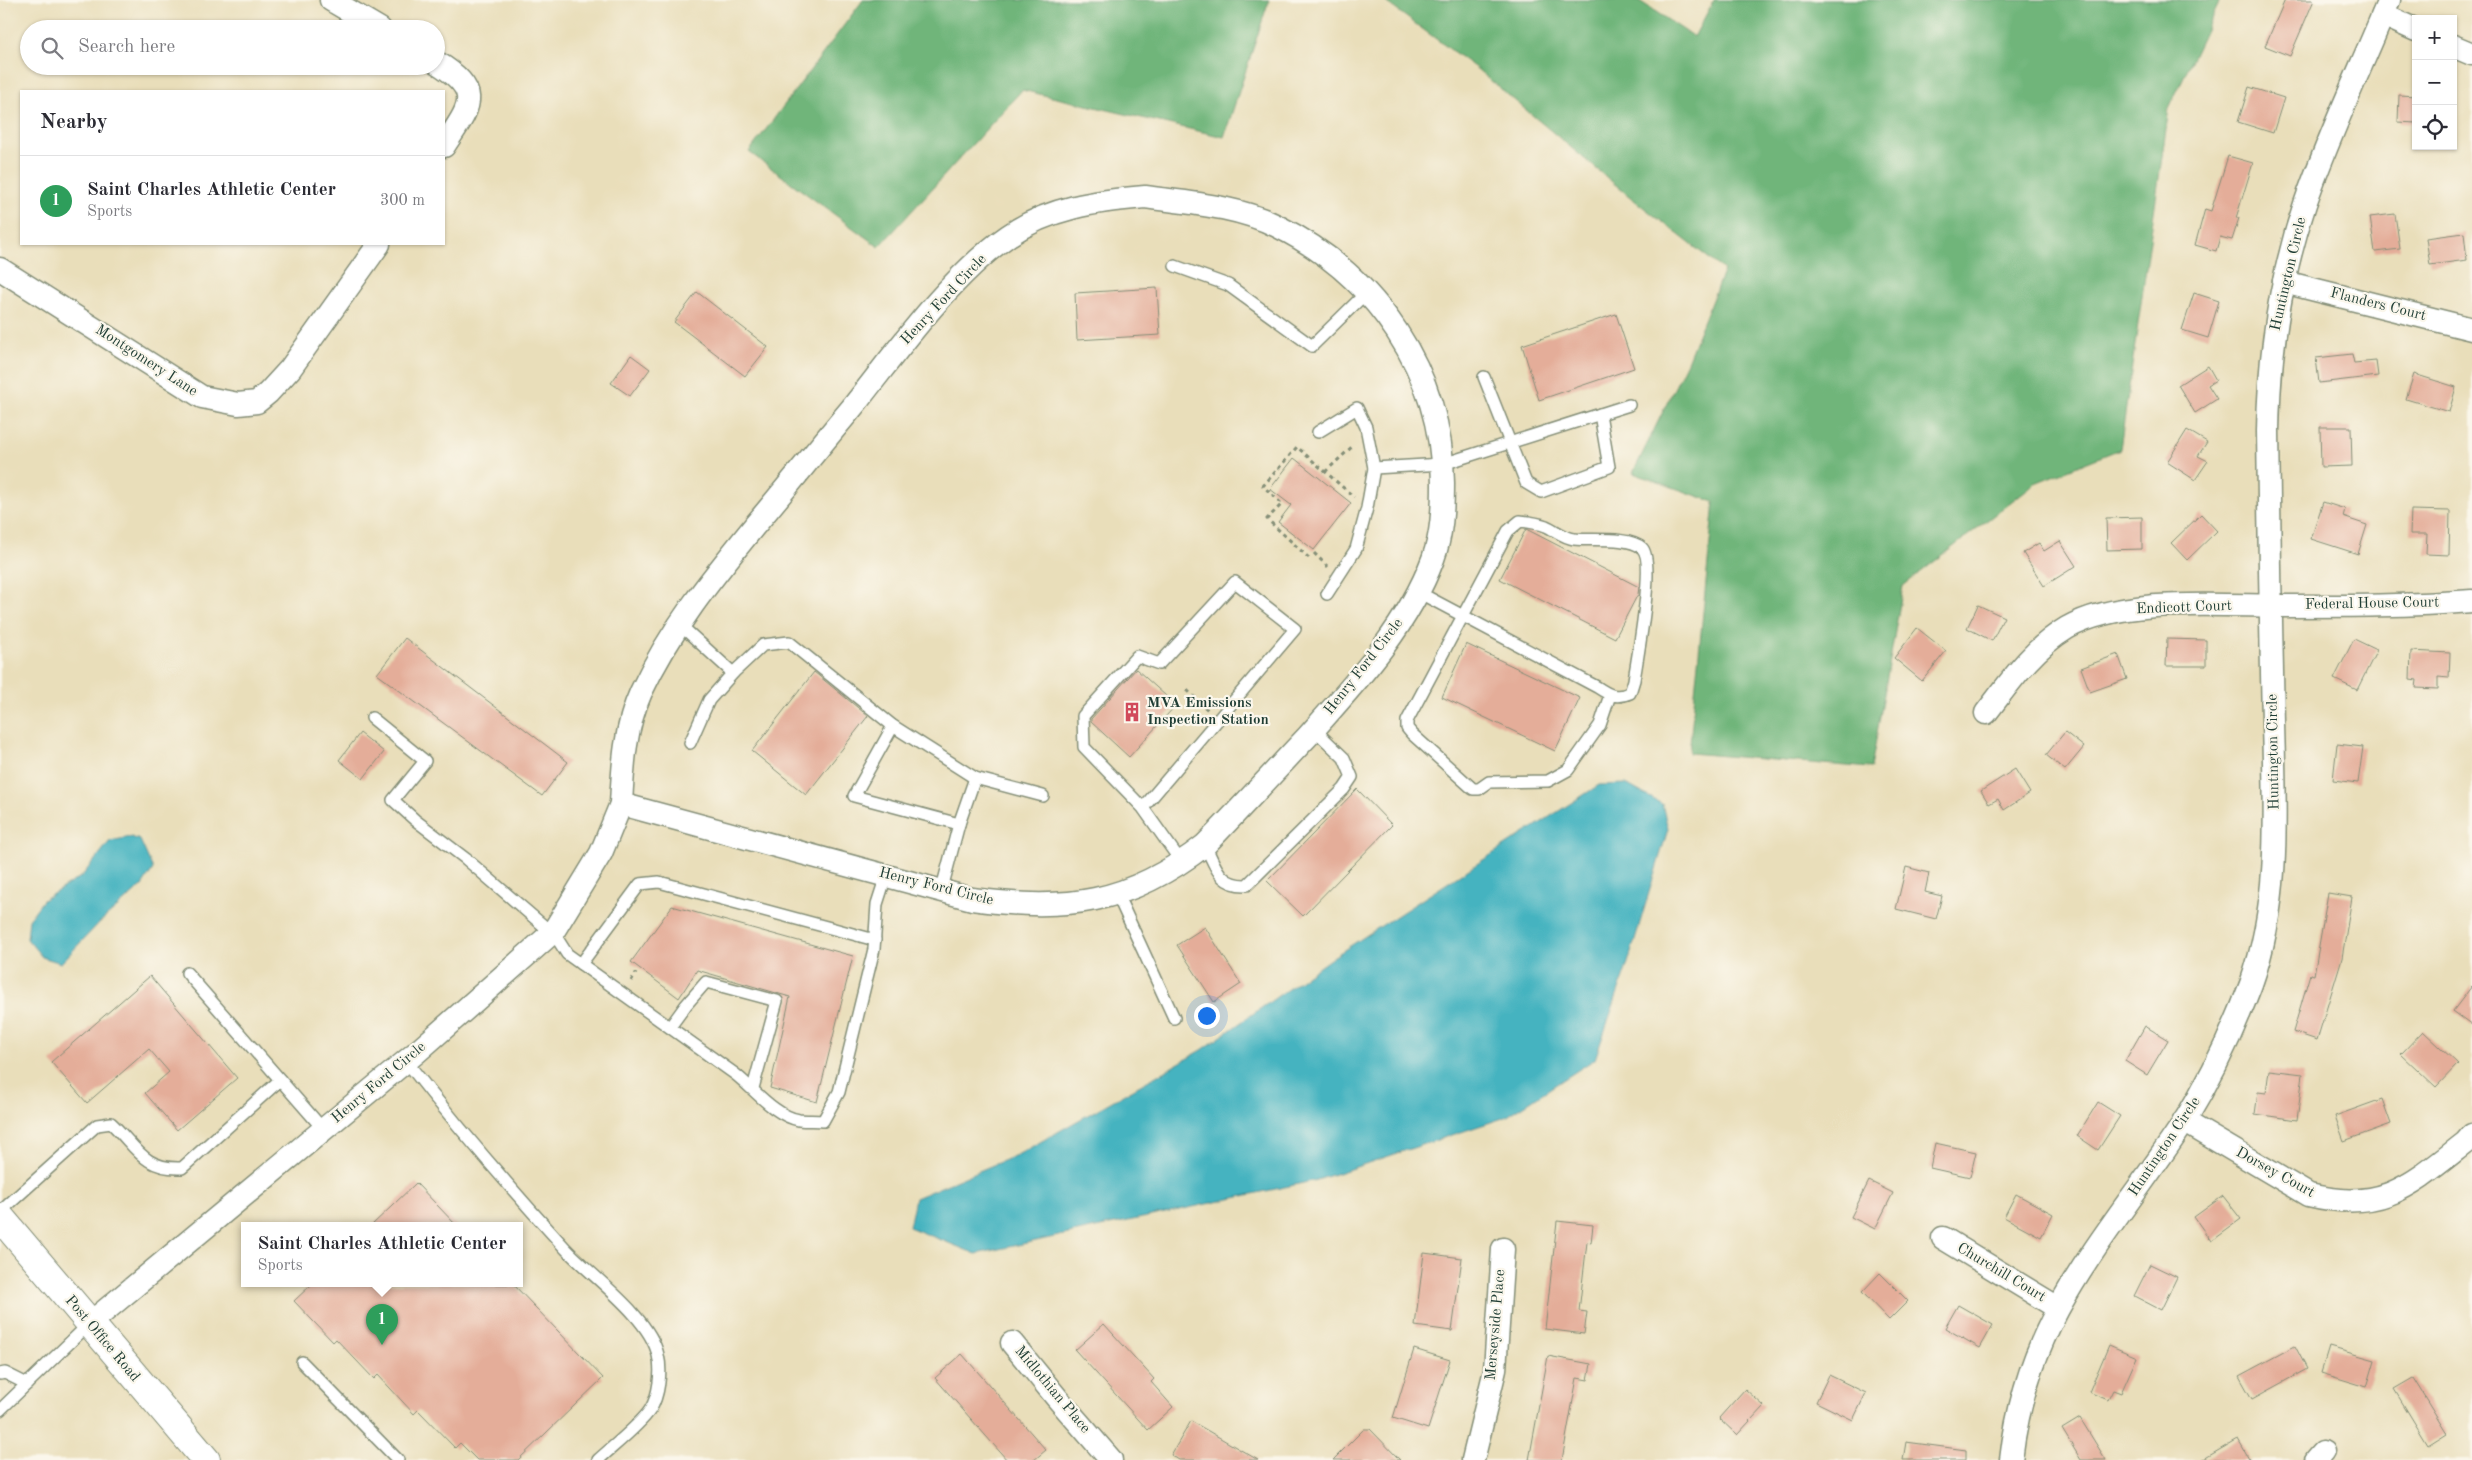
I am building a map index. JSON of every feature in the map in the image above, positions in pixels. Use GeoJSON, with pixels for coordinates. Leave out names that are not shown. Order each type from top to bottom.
{"type":"FeatureCollection","features":[{"type":"Feature","properties":{"kind":"street"},"geometry":{"type":"LineString","coordinates":[[331,0],[365,20]]}},
{"type":"Feature","properties":{"kind":"street"},"geometry":{"type":"LineString","coordinates":[[2386,7],[2412,27]]}},
{"type":"Feature","properties":{"kind":"street","name":"Huntington Circle"},"geometry":{"type":"LineString","coordinates":[[2010,1460],[2028,1380],[2042,1342],[2058,1308],[2092,1254],[2184,1120],[2214,1070],[2251,983],[2268,920],[2275,850],[2270,364],[2284,282],[2315,177],[2342,106],[2386,7]]}},
{"type":"Feature","properties":{"kind":"street"},"geometry":{"type":"LineString","coordinates":[[2457,48],[2472,54]]}},
{"type":"Feature","properties":{"kind":"street"},"geometry":{"type":"LineString","coordinates":[[445,68],[461,79],[468,96],[463,118],[445,145]]}},
{"type":"Feature","properties":{"kind":"street","name":"Henry Ford Circle"},"geometry":{"type":"LineString","coordinates":[[89,1324],[406,1061],[497,984],[553,933],[572,906],[601,854],[621,804],[623,757],[630,723],[640,694],[678,623],[929,313],[966,273],[1008,236],[1061,210],[1107,200],[1145,197],[1216,207],[1249,215],[1276,225],[1307,242],[1336,262],[1367,292],[1387,316],[1410,350],[1424,382],[1438,427],[1443,464],[1443,501],[1439,539],[1434,558],[1418,592],[1390,639],[1354,684],[1314,729],[1205,845],[1182,863],[1150,882],[1117,894],[1052,904],[1014,905],[972,899],[621,804]]}},
{"type":"Feature","properties":{"kind":"street","name":"Montgomery Lane"},"geometry":{"type":"LineString","coordinates":[[0,269],[202,397],[238,404],[257,402],[290,369],[378,245]]}},
{"type":"Feature","properties":{"kind":"street","name":"Flanders Court"},"geometry":{"type":"LineString","coordinates":[[2284,282],[2472,329]]}},
{"type":"Feature","properties":{"kind":"street","name":"Federal House Court"},"geometry":{"type":"LineString","coordinates":[[2272,606],[2428,604],[2472,601]]}},
{"type":"Feature","properties":{"kind":"street","name":"Endicott Court"},"geometry":{"type":"LineString","coordinates":[[1986,713],[2032,654],[2068,628],[2091,618],[2119,611],[2156,606],[2272,606]]}},
{"type":"Feature","properties":{"kind":"street","name":"Dorsey Court"},"geometry":{"type":"LineString","coordinates":[[2184,1120],[2308,1195],[2331,1201],[2368,1201],[2404,1188],[2470,1141]]}},
{"type":"Feature","properties":{"kind":"street","name":"Post Office Road"},"geometry":{"type":"LineString","coordinates":[[0,1217],[206,1460]]}},
{"type":"Feature","properties":{"kind":"street","name":"Churchill Court"},"geometry":{"type":"LineString","coordinates":[[1943,1238],[2058,1308]]}},
{"type":"Feature","properties":{"kind":"street","name":"Merseyside Place"},"geometry":{"type":"LineString","coordinates":[[1473,1460],[1495,1370],[1503,1249]]}},
{"type":"Feature","properties":{"kind":"street","name":"Midlothian Place"},"geometry":{"type":"LineString","coordinates":[[1012,1343],[1111,1460]]}},
{"type":"Feature","properties":{"kind":"lane"},"geometry":{"type":"LineString","coordinates":[[1175,266],[1228,285],[1312,346],[1367,292]]}},
{"type":"Feature","properties":{"kind":"lane"},"geometry":{"type":"LineString","coordinates":[[1484,377],[1526,483],[1541,492],[1609,467],[1600,414]]}},
{"type":"Feature","properties":{"kind":"lane"},"geometry":{"type":"LineString","coordinates":[[1374,468],[1443,464],[1629,405]]}},
{"type":"Feature","properties":{"kind":"lane"},"geometry":{"type":"LineString","coordinates":[[1318,432],[1357,408],[1366,427],[1374,468],[1367,508],[1356,549],[1327,594]]}},
{"type":"Feature","properties":{"kind":"lane"},"geometry":{"type":"LineString","coordinates":[[1418,592],[1464,616],[1610,695],[1621,697],[1630,693],[1634,680],[1646,590],[1647,557],[1642,548],[1630,542],[1571,539],[1545,525],[1520,522],[1508,531],[1464,616],[1407,721],[1407,728],[1473,789],[1479,789],[1489,782],[1548,781],[1568,770],[1600,725],[1610,695]]}},
{"type":"Feature","properties":{"kind":"lane"},"geometry":{"type":"LineString","coordinates":[[1143,808],[1295,629],[1235,582],[1159,664],[1137,656],[1083,716],[1084,747],[1143,808],[1182,863]]}},
{"type":"Feature","properties":{"kind":"lane"},"geometry":{"type":"LineString","coordinates":[[678,623],[733,673]]}},
{"type":"Feature","properties":{"kind":"lane"},"geometry":{"type":"LineString","coordinates":[[690,743],[709,700],[733,673],[763,645],[789,642],[893,726],[975,778],[1042,796]]}},
{"type":"Feature","properties":{"kind":"lane"},"geometry":{"type":"LineString","coordinates":[[372,718],[425,761],[393,800],[415,820],[466,858],[553,933],[567,954],[752,1088],[766,1103],[798,1120],[823,1121],[839,1092],[875,940],[878,904],[886,876]]}},
{"type":"Feature","properties":{"kind":"lane"},"geometry":{"type":"LineString","coordinates":[[893,726],[854,796],[959,824]]}},
{"type":"Feature","properties":{"kind":"lane"},"geometry":{"type":"LineString","coordinates":[[1205,845],[1222,878],[1234,886],[1247,885],[1344,789],[1352,777],[1344,758],[1314,729]]}},
{"type":"Feature","properties":{"kind":"lane"},"geometry":{"type":"LineString","coordinates":[[941,892],[959,824],[975,778]]}},
{"type":"Feature","properties":{"kind":"lane"},"geometry":{"type":"LineString","coordinates":[[581,964],[640,884],[659,882],[875,940]]}},
{"type":"Feature","properties":{"kind":"lane"},"geometry":{"type":"LineString","coordinates":[[1117,894],[1174,1018]]}},
{"type":"Feature","properties":{"kind":"lane"},"geometry":{"type":"LineString","coordinates":[[187,973],[323,1129]]}},
{"type":"Feature","properties":{"kind":"lane"},"geometry":{"type":"LineString","coordinates":[[670,1027],[706,982],[777,1001],[752,1088]]}},
{"type":"Feature","properties":{"kind":"lane"},"geometry":{"type":"LineString","coordinates":[[406,1061],[452,1120],[566,1249],[642,1323],[658,1354],[659,1380],[650,1411],[598,1460]]}},
{"type":"Feature","properties":{"kind":"lane"},"geometry":{"type":"LineString","coordinates":[[0,1212],[97,1125],[110,1123],[141,1154],[154,1164],[164,1169],[182,1168],[280,1080]]}},
{"type":"Feature","properties":{"kind":"lane"},"geometry":{"type":"LineString","coordinates":[[0,1410],[89,1324]]}},
{"type":"Feature","properties":{"kind":"lane"},"geometry":{"type":"LineString","coordinates":[[302,1362],[398,1460]]}},
{"type":"Feature","properties":{"kind":"lane"},"geometry":{"type":"LineString","coordinates":[[0,1374],[5,1373],[27,1384]]}},
{"type":"Feature","properties":{"kind":"path"},"geometry":{"type":"LineString","coordinates":[[1325,472],[1355,444]]}},
{"type":"Feature","properties":{"kind":"path"},"geometry":{"type":"LineString","coordinates":[[1309,558],[1267,519],[1282,504],[1263,486],[1296,447],[1356,499]]}},
{"type":"Feature","properties":{"kind":"path"},"geometry":{"type":"LineString","coordinates":[[1187,690],[1218,720]]}},
{"type":"Feature","properties":{"kind":"green space"},"geometry":{"type":"Polygon","coordinates":[[[863,0],[1269,0],[1224,137],[1022,90],[879,247],[749,152],[863,0]]]}},
{"type":"Feature","properties":{"kind":"green space"},"geometry":{"type":"Polygon","coordinates":[[[1383,0],[1638,0],[1694,37],[1714,0],[2220,0],[2169,108],[2120,449],[2035,483],[1903,586],[1871,768],[1689,753],[1714,502],[1633,473],[1687,362],[1724,270],[1629,196],[1477,69],[1383,0]]]}},
{"type":"Feature","properties":{"kind":"water"},"geometry":{"type":"Polygon","coordinates":[[[1626,784],[1662,804],[1668,829],[1627,966],[1595,1059],[1506,1117],[1317,1180],[976,1254],[909,1227],[915,1198],[1019,1154],[1202,1050],[1333,957],[1599,785],[1626,784]]]}},
{"type":"Feature","properties":{"kind":"water"},"geometry":{"type":"Polygon","coordinates":[[[131,837],[140,840],[153,869],[142,886],[100,922],[61,963],[42,957],[27,939],[29,919],[43,900],[82,876],[110,841],[131,837]]]}},
{"type":"Feature","properties":{"kind":"building"},"geometry":{"type":"Polygon","coordinates":[[[2285,0],[2314,0],[2290,56],[2265,46],[2285,0]]]}},
{"type":"Feature","properties":{"kind":"building"},"geometry":{"type":"Polygon","coordinates":[[[2249,87],[2284,98],[2273,133],[2238,122],[2249,87]]]}},
{"type":"Feature","properties":{"kind":"building"},"geometry":{"type":"Polygon","coordinates":[[[2399,95],[2412,96],[2412,123],[2398,122],[2399,95]]]}},
{"type":"Feature","properties":{"kind":"building"},"geometry":{"type":"Polygon","coordinates":[[[2228,156],[2253,163],[2236,218],[2239,218],[2232,240],[2220,237],[2216,251],[2195,245],[2205,209],[2211,211],[2228,156]]]}},
{"type":"Feature","properties":{"kind":"building"},"geometry":{"type":"Polygon","coordinates":[[[2395,214],[2400,249],[2375,252],[2370,217],[2395,214]]]}},
{"type":"Feature","properties":{"kind":"building"},"geometry":{"type":"Polygon","coordinates":[[[2464,233],[2467,260],[2430,265],[2426,238],[2464,233]]]}},
{"type":"Feature","properties":{"kind":"building"},"geometry":{"type":"Polygon","coordinates":[[[1157,288],[1160,335],[1077,340],[1075,293],[1157,288]]]}},
{"type":"Feature","properties":{"kind":"building"},"geometry":{"type":"Polygon","coordinates":[[[697,292],[768,347],[745,376],[674,322],[697,292]]]}},
{"type":"Feature","properties":{"kind":"building"},"geometry":{"type":"Polygon","coordinates":[[[2194,293],[2219,301],[2208,338],[2182,330],[2194,293]]]}},
{"type":"Feature","properties":{"kind":"building"},"geometry":{"type":"Polygon","coordinates":[[[1616,314],[1634,368],[1539,400],[1522,345],[1616,314]]]}},
{"type":"Feature","properties":{"kind":"building"},"geometry":{"type":"Polygon","coordinates":[[[2352,354],[2354,363],[2376,361],[2378,376],[2319,383],[2316,358],[2352,354]]]}},
{"type":"Feature","properties":{"kind":"building"},"geometry":{"type":"Polygon","coordinates":[[[631,355],[650,369],[630,396],[611,383],[631,355]]]}},
{"type":"Feature","properties":{"kind":"building"},"geometry":{"type":"Polygon","coordinates":[[[2208,366],[2216,380],[2208,385],[2217,399],[2195,413],[2178,385],[2208,366]]]}},
{"type":"Feature","properties":{"kind":"building"},"geometry":{"type":"Polygon","coordinates":[[[2414,374],[2456,387],[2449,412],[2406,399],[2414,374]]]}},
{"type":"Feature","properties":{"kind":"building"},"geometry":{"type":"Polygon","coordinates":[[[2320,427],[2351,427],[2352,466],[2321,467],[2320,427]]]}},
{"type":"Feature","properties":{"kind":"building"},"geometry":{"type":"Polygon","coordinates":[[[2187,430],[2207,442],[2198,456],[2208,461],[2195,480],[2167,462],[2187,430]]]}},
{"type":"Feature","properties":{"kind":"building"},"geometry":{"type":"Polygon","coordinates":[[[1294,458],[1351,503],[1314,550],[1278,522],[1291,505],[1270,489],[1294,458]]]}},
{"type":"Feature","properties":{"kind":"building"},"geometry":{"type":"Polygon","coordinates":[[[2323,502],[2345,509],[2343,517],[2367,525],[2358,554],[2311,539],[2323,502]]]}},
{"type":"Feature","properties":{"kind":"building"},"geometry":{"type":"Polygon","coordinates":[[[2411,510],[2450,511],[2449,555],[2426,554],[2427,534],[2410,534],[2411,510]]]}},
{"type":"Feature","properties":{"kind":"building"},"geometry":{"type":"Polygon","coordinates":[[[2201,514],[2217,531],[2187,560],[2171,543],[2201,514]]]}},
{"type":"Feature","properties":{"kind":"building"},"geometry":{"type":"Polygon","coordinates":[[[2142,517],[2142,549],[2107,550],[2106,518],[2142,517]]]}},
{"type":"Feature","properties":{"kind":"building"},"geometry":{"type":"Polygon","coordinates":[[[1526,529],[1639,587],[1638,594],[1615,638],[1500,579],[1526,529]]]}},
{"type":"Feature","properties":{"kind":"building"},"geometry":{"type":"Polygon","coordinates":[[[2060,541],[2076,566],[2044,586],[2023,553],[2039,543],[2044,551],[2060,541]]]}},
{"type":"Feature","properties":{"kind":"building"},"geometry":{"type":"Polygon","coordinates":[[[1978,605],[2004,617],[1992,641],[1967,628],[1978,605]]]}},
{"type":"Feature","properties":{"kind":"building"},"geometry":{"type":"Polygon","coordinates":[[[1917,628],[1946,651],[1922,681],[1894,658],[1917,628]]]}},
{"type":"Feature","properties":{"kind":"building"},"geometry":{"type":"Polygon","coordinates":[[[405,638],[568,762],[542,796],[377,674],[405,638]]]}},
{"type":"Feature","properties":{"kind":"building"},"geometry":{"type":"Polygon","coordinates":[[[2167,639],[2206,640],[2206,666],[2166,666],[2167,639]]]}},
{"type":"Feature","properties":{"kind":"building"},"geometry":{"type":"Polygon","coordinates":[[[2354,639],[2377,650],[2357,690],[2334,679],[2354,639]]]}},
{"type":"Feature","properties":{"kind":"building"},"geometry":{"type":"Polygon","coordinates":[[[1466,644],[1580,698],[1555,751],[1442,697],[1466,644]]]}},
{"type":"Feature","properties":{"kind":"building"},"geometry":{"type":"Polygon","coordinates":[[[2411,651],[2450,653],[2449,678],[2438,677],[2438,689],[2416,688],[2417,680],[2410,679],[2411,651]]]}},
{"type":"Feature","properties":{"kind":"building"},"geometry":{"type":"Polygon","coordinates":[[[2118,654],[2127,679],[2090,692],[2081,668],[2118,654]]]}},
{"type":"Feature","properties":{"kind":"building","name":"MVA Emissions Inspection Station"},"geometry":{"type":"Polygon","coordinates":[[[1136,669],[1176,705],[1129,757],[1091,722],[1091,719],[1136,669]]]}},
{"type":"Feature","properties":{"kind":"building"},"geometry":{"type":"Polygon","coordinates":[[[814,672],[868,716],[806,795],[752,751],[814,672]]]}},
{"type":"Feature","properties":{"kind":"building"},"geometry":{"type":"Polygon","coordinates":[[[2065,732],[2084,747],[2065,770],[2046,755],[2065,732]]]}},
{"type":"Feature","properties":{"kind":"building"},"geometry":{"type":"Polygon","coordinates":[[[360,733],[384,752],[363,779],[339,760],[360,733]]]}},
{"type":"Feature","properties":{"kind":"building"},"geometry":{"type":"Polygon","coordinates":[[[2337,744],[2363,747],[2358,783],[2333,780],[2337,744]]]}},
{"type":"Feature","properties":{"kind":"building"},"geometry":{"type":"Polygon","coordinates":[[[2015,769],[2030,793],[2004,810],[1998,799],[1989,804],[1981,791],[2015,769]]]}},
{"type":"Feature","properties":{"kind":"building"},"geometry":{"type":"Polygon","coordinates":[[[1357,789],[1392,825],[1303,916],[1267,881],[1357,789]]]}},
{"type":"Feature","properties":{"kind":"building"},"geometry":{"type":"Polygon","coordinates":[[[1906,867],[1929,873],[1925,892],[1942,896],[1936,919],[1896,909],[1906,867]]]}},
{"type":"Feature","properties":{"kind":"building"},"geometry":{"type":"Polygon","coordinates":[[[2328,893],[2352,897],[2342,958],[2317,1040],[2293,1032],[2310,974],[2314,975],[2328,893]]]}},
{"type":"Feature","properties":{"kind":"building"},"geometry":{"type":"Polygon","coordinates":[[[672,906],[853,956],[817,1102],[770,1088],[790,997],[697,970],[679,998],[631,962],[672,906]]]}},
{"type":"Feature","properties":{"kind":"building"},"geometry":{"type":"Polygon","coordinates":[[[1205,927],[1241,984],[1214,1002],[1177,945],[1205,927]]]}},
{"type":"Feature","properties":{"kind":"building"},"geometry":{"type":"Polygon","coordinates":[[[150,976],[237,1078],[177,1130],[145,1093],[169,1072],[149,1049],[87,1103],[51,1062],[150,976]]]}},
{"type":"Feature","properties":{"kind":"building"},"geometry":{"type":"Polygon","coordinates":[[[2472,986],[2472,1025],[2453,1011],[2472,986]]]}},
{"type":"Feature","properties":{"kind":"building"},"geometry":{"type":"Polygon","coordinates":[[[2145,1026],[2168,1040],[2147,1075],[2125,1061],[2145,1026]]]}},
{"type":"Feature","properties":{"kind":"building"},"geometry":{"type":"Polygon","coordinates":[[[2423,1031],[2458,1064],[2436,1087],[2401,1054],[2423,1031]]]}},
{"type":"Feature","properties":{"kind":"building"},"geometry":{"type":"Polygon","coordinates":[[[2269,1070],[2303,1074],[2297,1120],[2255,1114],[2258,1092],[2266,1093],[2269,1070]]]}},
{"type":"Feature","properties":{"kind":"building"},"geometry":{"type":"Polygon","coordinates":[[[2382,1099],[2391,1124],[2344,1141],[2335,1116],[2382,1099]]]}},
{"type":"Feature","properties":{"kind":"building"},"geometry":{"type":"Polygon","coordinates":[[[2098,1102],[2120,1116],[2098,1150],[2077,1136],[2098,1102]]]}},
{"type":"Feature","properties":{"kind":"building"},"geometry":{"type":"Polygon","coordinates":[[[1935,1143],[1976,1152],[1970,1177],[1930,1168],[1935,1143]]]}},
{"type":"Feature","properties":{"kind":"building"},"geometry":{"type":"Polygon","coordinates":[[[1869,1181],[1893,1193],[1875,1229],[1851,1217],[1869,1181]]]}},
{"type":"Feature","properties":{"kind":"building"},"geometry":{"type":"Polygon","coordinates":[[[416,1183],[453,1222],[375,1222],[416,1183]]]}},
{"type":"Feature","properties":{"kind":"building"},"geometry":{"type":"Polygon","coordinates":[[[2016,1194],[2053,1214],[2041,1237],[2004,1217],[2016,1194]]]}},
{"type":"Feature","properties":{"kind":"building"},"geometry":{"type":"Polygon","coordinates":[[[2223,1196],[2241,1219],[2211,1241],[2194,1217],[2223,1196]]]}},
{"type":"Feature","properties":{"kind":"building"},"geometry":{"type":"Polygon","coordinates":[[[1557,1221],[1593,1225],[1591,1243],[1587,1242],[1579,1311],[1587,1312],[1584,1334],[1545,1329],[1557,1221]]]}},
{"type":"Feature","properties":{"kind":"building"},"geometry":{"type":"Polygon","coordinates":[[[1424,1253],[1462,1258],[1452,1331],[1415,1326],[1424,1253]]]}},
{"type":"Feature","properties":{"kind":"building"},"geometry":{"type":"Polygon","coordinates":[[[2150,1264],[2177,1277],[2161,1310],[2134,1296],[2150,1264]]]}},
{"type":"Feature","properties":{"kind":"building"},"geometry":{"type":"Polygon","coordinates":[[[1880,1273],[1908,1301],[1889,1320],[1862,1292],[1880,1273]]]}},
{"type":"Feature","properties":{"kind":"building"},"geometry":{"type":"Polygon","coordinates":[[[309,1287],[516,1287],[603,1378],[518,1460],[477,1460],[460,1443],[455,1448],[418,1410],[414,1414],[378,1375],[374,1379],[336,1339],[333,1342],[294,1301],[309,1287]]]}},
{"type":"Feature","properties":{"kind":"building"},"geometry":{"type":"Polygon","coordinates":[[[1958,1305],[1993,1325],[1980,1348],[1945,1328],[1958,1305]]]}},
{"type":"Feature","properties":{"kind":"building"},"geometry":{"type":"Polygon","coordinates":[[[1104,1324],[1154,1379],[1151,1382],[1173,1407],[1148,1430],[1075,1350],[1104,1324]]]}},
{"type":"Feature","properties":{"kind":"building"},"geometry":{"type":"Polygon","coordinates":[[[2109,1345],[2137,1357],[2121,1393],[2113,1390],[2108,1400],[2089,1392],[2109,1345]]]}},
{"type":"Feature","properties":{"kind":"building"},"geometry":{"type":"Polygon","coordinates":[[[2295,1346],[2307,1369],[2252,1399],[2239,1376],[2295,1346]]]}},
{"type":"Feature","properties":{"kind":"building"},"geometry":{"type":"Polygon","coordinates":[[[2329,1347],[2375,1360],[2367,1387],[2321,1373],[2329,1347]]]}},
{"type":"Feature","properties":{"kind":"building"},"geometry":{"type":"Polygon","coordinates":[[[1414,1349],[1450,1360],[1428,1429],[1393,1418],[1414,1349]]]}},
{"type":"Feature","properties":{"kind":"building"},"geometry":{"type":"Polygon","coordinates":[[[962,1354],[1046,1450],[1034,1460],[1007,1460],[935,1378],[962,1354]]]}},
{"type":"Feature","properties":{"kind":"building"},"geometry":{"type":"Polygon","coordinates":[[[1548,1356],[1591,1364],[1588,1380],[1577,1378],[1562,1460],[1529,1460],[1548,1356]]]}},
{"type":"Feature","properties":{"kind":"building"},"geometry":{"type":"Polygon","coordinates":[[[1829,1375],[1866,1393],[1853,1420],[1816,1402],[1829,1375]]]}},
{"type":"Feature","properties":{"kind":"building"},"geometry":{"type":"Polygon","coordinates":[[[2413,1378],[2447,1433],[2428,1445],[2394,1389],[2413,1378]]]}},
{"type":"Feature","properties":{"kind":"building"},"geometry":{"type":"Polygon","coordinates":[[[1745,1389],[1764,1406],[1737,1435],[1719,1418],[1745,1389]]]}},
{"type":"Feature","properties":{"kind":"building"},"geometry":{"type":"Polygon","coordinates":[[[2080,1418],[2106,1460],[2081,1460],[2062,1429],[2080,1418]]]}},
{"type":"Feature","properties":{"kind":"building"},"geometry":{"type":"Polygon","coordinates":[[[1191,1421],[1258,1460],[1179,1460],[1171,1455],[1191,1421]]]}},
{"type":"Feature","properties":{"kind":"building"},"geometry":{"type":"Polygon","coordinates":[[[1364,1429],[1370,1429],[1400,1460],[1333,1460],[1364,1429]]]}},
{"type":"Feature","properties":{"kind":"building"},"geometry":{"type":"Polygon","coordinates":[[[2238,1439],[2250,1460],[2202,1460],[2238,1439]]]}},
{"type":"Feature","properties":{"kind":"building"},"geometry":{"type":"Polygon","coordinates":[[[1906,1442],[1966,1450],[1966,1460],[1903,1460],[1906,1442]]]}},
{"type":"Feature","properties":{"kind":"place","name":"MVA Emissions Inspection Station"},"geometry":{"type":"Point","coordinates":[1132,712]}},
{"type":"Feature","properties":{"kind":"place","name":"Saint Charles Athletic Center"},"geometry":{"type":"Point","coordinates":[382,1345]}}]}
